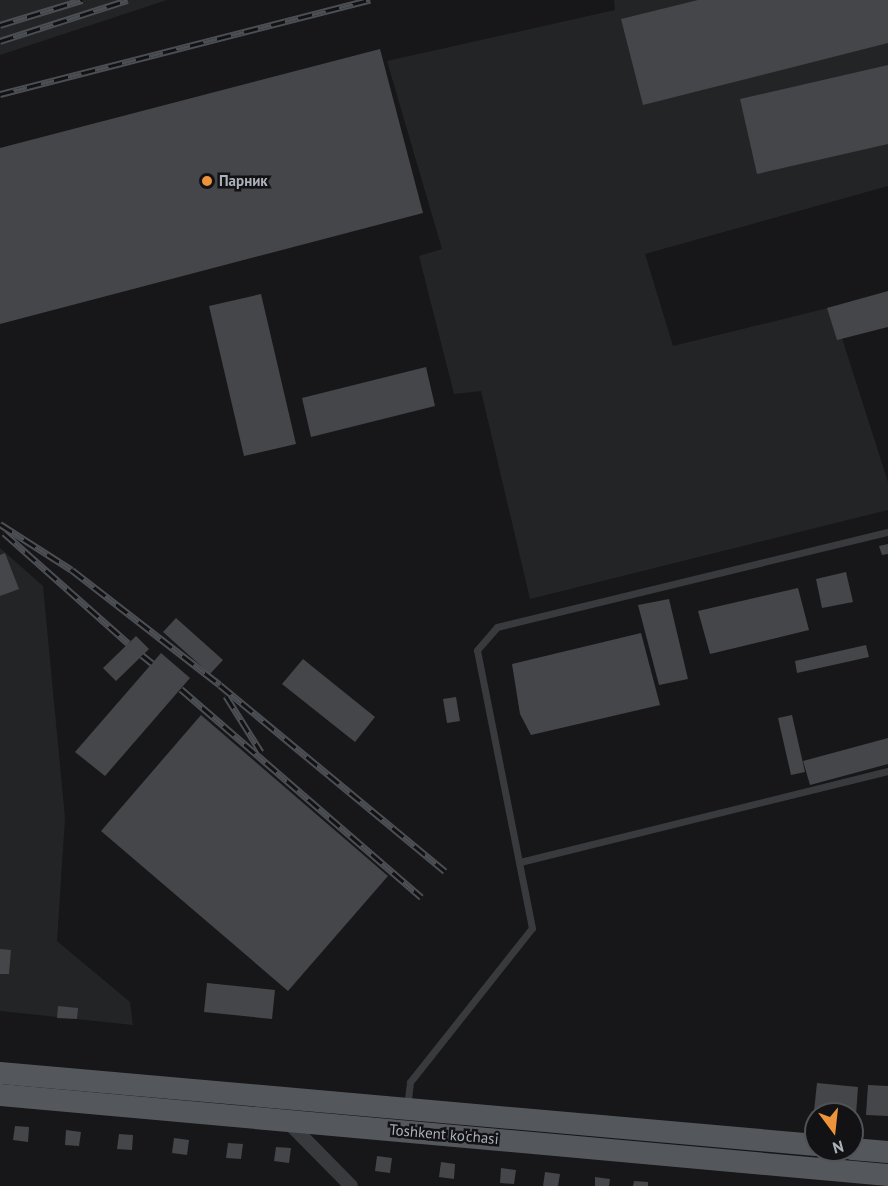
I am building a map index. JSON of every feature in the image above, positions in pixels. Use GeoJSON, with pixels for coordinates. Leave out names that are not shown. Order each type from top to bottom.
{"type":"FeatureCollection","features":[{"type":"Feature","properties":{"kind":"main road","name":"Toshkent ko'chasi"},"geometry":{"type":"LineString","coordinates":[[0,1073],[804,1145]]}},
{"type":"Feature","properties":{"kind":"main road","name":"Toshkent ko'chasi"},"geometry":{"type":"LineString","coordinates":[[0,1095],[888,1175]]}},
{"type":"Feature","properties":{"kind":"main road"},"geometry":{"type":"LineString","coordinates":[[864,1150],[888,1152]]}},
{"type":"Feature","properties":{"kind":"street"},"geometry":{"type":"LineString","coordinates":[[286,1120],[351,1186]]}},
{"type":"Feature","properties":{"kind":"lane"},"geometry":{"type":"LineString","coordinates":[[407,1109],[410,1082],[532,928],[477,650],[497,627],[888,532]]}},
{"type":"Feature","properties":{"kind":"lane"},"geometry":{"type":"LineString","coordinates":[[520,862],[888,771]]}},
{"type":"Feature","properties":{"kind":"shaded area"},"geometry":{"type":"Polygon","coordinates":[[[0,0],[167,0],[0,55],[0,0]]]}},
{"type":"Feature","properties":{"kind":"shaded area"},"geometry":{"type":"Polygon","coordinates":[[[614,0],[888,0],[888,186],[645,254],[673,346],[832,307],[888,482],[888,510],[530,599],[481,391],[454,394],[419,256],[442,249],[387,61],[615,10],[614,0]]]}},
{"type":"Feature","properties":{"kind":"shaded area"},"geometry":{"type":"Polygon","coordinates":[[[0,548],[43,586],[65,818],[57,941],[130,1002],[133,1025],[0,1011],[0,548]]]}},
{"type":"Feature","properties":{"kind":"building"},"geometry":{"type":"Polygon","coordinates":[[[698,0],[888,0],[888,43],[643,105],[621,19],[698,0]]]}},
{"type":"Feature","properties":{"kind":"building","name":"Парник"},"geometry":{"type":"Polygon","coordinates":[[[380,49],[423,213],[0,324],[0,148],[380,49]]]}},
{"type":"Feature","properties":{"kind":"building"},"geometry":{"type":"Polygon","coordinates":[[[888,65],[888,144],[757,174],[740,99],[888,65]]]}},
{"type":"Feature","properties":{"kind":"building"},"geometry":{"type":"Polygon","coordinates":[[[888,291],[888,327],[837,340],[827,308],[888,291]]]}},
{"type":"Feature","properties":{"kind":"building"},"geometry":{"type":"Polygon","coordinates":[[[261,294],[296,444],[244,456],[209,306],[261,294]]]}},
{"type":"Feature","properties":{"kind":"building"},"geometry":{"type":"Polygon","coordinates":[[[426,367],[435,406],[311,437],[302,398],[426,367]]]}},
{"type":"Feature","properties":{"kind":"building"},"geometry":{"type":"Polygon","coordinates":[[[888,544],[888,554],[882,555],[879,546],[888,544]]]}},
{"type":"Feature","properties":{"kind":"building"},"geometry":{"type":"Polygon","coordinates":[[[5,553],[19,589],[0,596],[0,555],[5,553]]]}},
{"type":"Feature","properties":{"kind":"building"},"geometry":{"type":"Polygon","coordinates":[[[846,572],[853,602],[822,608],[816,579],[846,572]]]}},
{"type":"Feature","properties":{"kind":"building"},"geometry":{"type":"Polygon","coordinates":[[[798,588],[809,630],[710,654],[698,611],[798,588]]]}},
{"type":"Feature","properties":{"kind":"building"},"geometry":{"type":"Polygon","coordinates":[[[669,599],[688,679],[659,685],[638,605],[669,599]]]}},
{"type":"Feature","properties":{"kind":"building"},"geometry":{"type":"Polygon","coordinates":[[[176,618],[223,660],[210,674],[163,632],[176,618]]]}},
{"type":"Feature","properties":{"kind":"building"},"geometry":{"type":"Polygon","coordinates":[[[641,633],[660,705],[531,735],[520,714],[512,664],[641,633]]]}},
{"type":"Feature","properties":{"kind":"building"},"geometry":{"type":"Polygon","coordinates":[[[136,636],[149,649],[116,681],[103,668],[136,636]]]}},
{"type":"Feature","properties":{"kind":"building"},"geometry":{"type":"Polygon","coordinates":[[[866,645],[869,657],[797,673],[795,661],[866,645]]]}},
{"type":"Feature","properties":{"kind":"building"},"geometry":{"type":"Polygon","coordinates":[[[161,653],[190,678],[105,776],[75,752],[161,653]]]}},
{"type":"Feature","properties":{"kind":"building"},"geometry":{"type":"Polygon","coordinates":[[[303,659],[375,717],[355,742],[282,684],[303,659]]]}},
{"type":"Feature","properties":{"kind":"building"},"geometry":{"type":"Polygon","coordinates":[[[456,697],[460,721],[447,723],[443,699],[456,697]]]}},
{"type":"Feature","properties":{"kind":"building"},"geometry":{"type":"Polygon","coordinates":[[[201,715],[388,876],[288,991],[101,831],[201,715]]]}},
{"type":"Feature","properties":{"kind":"building"},"geometry":{"type":"Polygon","coordinates":[[[792,715],[805,772],[791,775],[778,718],[792,715]]]}},
{"type":"Feature","properties":{"kind":"building"},"geometry":{"type":"Polygon","coordinates":[[[888,738],[888,764],[810,785],[803,761],[888,738]]]}},
{"type":"Feature","properties":{"kind":"building"},"geometry":{"type":"Polygon","coordinates":[[[0,949],[11,950],[9,974],[0,974],[0,949]]]}},
{"type":"Feature","properties":{"kind":"building"},"geometry":{"type":"Polygon","coordinates":[[[207,983],[275,990],[272,1019],[204,1012],[207,983]]]}},
{"type":"Feature","properties":{"kind":"building"},"geometry":{"type":"Polygon","coordinates":[[[58,1006],[78,1008],[77,1019],[57,1018],[58,1006]]]}},
{"type":"Feature","properties":{"kind":"building"},"geometry":{"type":"Polygon","coordinates":[[[817,1083],[858,1087],[857,1102],[815,1102],[817,1083]]]}},
{"type":"Feature","properties":{"kind":"building"},"geometry":{"type":"Polygon","coordinates":[[[868,1085],[888,1086],[888,1116],[866,1115],[868,1085]]]}},
{"type":"Feature","properties":{"kind":"building"},"geometry":{"type":"Polygon","coordinates":[[[15,1126],[29,1127],[28,1142],[13,1140],[15,1126]]]}},
{"type":"Feature","properties":{"kind":"building"},"geometry":{"type":"Polygon","coordinates":[[[66,1130],[81,1132],[79,1146],[65,1145],[66,1130]]]}},
{"type":"Feature","properties":{"kind":"building"},"geometry":{"type":"Polygon","coordinates":[[[119,1134],[133,1135],[132,1150],[117,1149],[119,1134]]]}},
{"type":"Feature","properties":{"kind":"building"},"geometry":{"type":"Polygon","coordinates":[[[174,1138],[189,1140],[187,1155],[172,1153],[174,1138]]]}},
{"type":"Feature","properties":{"kind":"building"},"geometry":{"type":"Polygon","coordinates":[[[228,1143],[243,1144],[241,1159],[226,1158],[228,1143]]]}},
{"type":"Feature","properties":{"kind":"building"},"geometry":{"type":"Polygon","coordinates":[[[276,1147],[291,1148],[289,1163],[274,1161],[276,1147]]]}},
{"type":"Feature","properties":{"kind":"building"},"geometry":{"type":"Polygon","coordinates":[[[377,1156],[392,1158],[390,1173],[375,1171],[377,1156]]]}},
{"type":"Feature","properties":{"kind":"building"},"geometry":{"type":"Polygon","coordinates":[[[441,1162],[455,1164],[454,1179],[439,1177],[441,1162]]]}},
{"type":"Feature","properties":{"kind":"building"},"geometry":{"type":"Polygon","coordinates":[[[501,1168],[516,1170],[514,1184],[500,1183],[501,1168]]]}},
{"type":"Feature","properties":{"kind":"building"},"geometry":{"type":"Polygon","coordinates":[[[545,1172],[560,1174],[558,1186],[543,1186],[545,1172]]]}},
{"type":"Feature","properties":{"kind":"building"},"geometry":{"type":"Polygon","coordinates":[[[595,1177],[610,1179],[609,1186],[595,1186],[595,1177]]]}},
{"type":"Feature","properties":{"kind":"building"},"geometry":{"type":"Polygon","coordinates":[[[634,1181],[648,1182],[648,1186],[633,1186],[634,1181]]]}},
{"type":"Feature","properties":{"kind":"railway"},"geometry":{"type":"LineString","coordinates":[[0,25],[82,0]]}},
{"type":"Feature","properties":{"kind":"railway"},"geometry":{"type":"LineString","coordinates":[[0,41],[128,0]]}},
{"type":"Feature","properties":{"kind":"railway"},"geometry":{"type":"LineString","coordinates":[[0,94],[370,0]]}},
{"type":"Feature","properties":{"kind":"railway"},"geometry":{"type":"LineString","coordinates":[[0,524],[72,570],[220,685],[445,871]]}},
{"type":"Feature","properties":{"kind":"railway"},"geometry":{"type":"LineString","coordinates":[[4,533],[128,643]]}},
{"type":"Feature","properties":{"kind":"railway"},"geometry":{"type":"LineString","coordinates":[[142,655],[152,663]]}},
{"type":"Feature","properties":{"kind":"railway"},"geometry":{"type":"LineString","coordinates":[[181,689],[421,897]]}},
{"type":"Feature","properties":{"kind":"railway"},"geometry":{"type":"LineString","coordinates":[[226,696],[261,752]]}},
{"type":"Feature","properties":{"kind":"place","name":"Парник"},"geometry":{"type":"Point","coordinates":[207,181]}}]}
